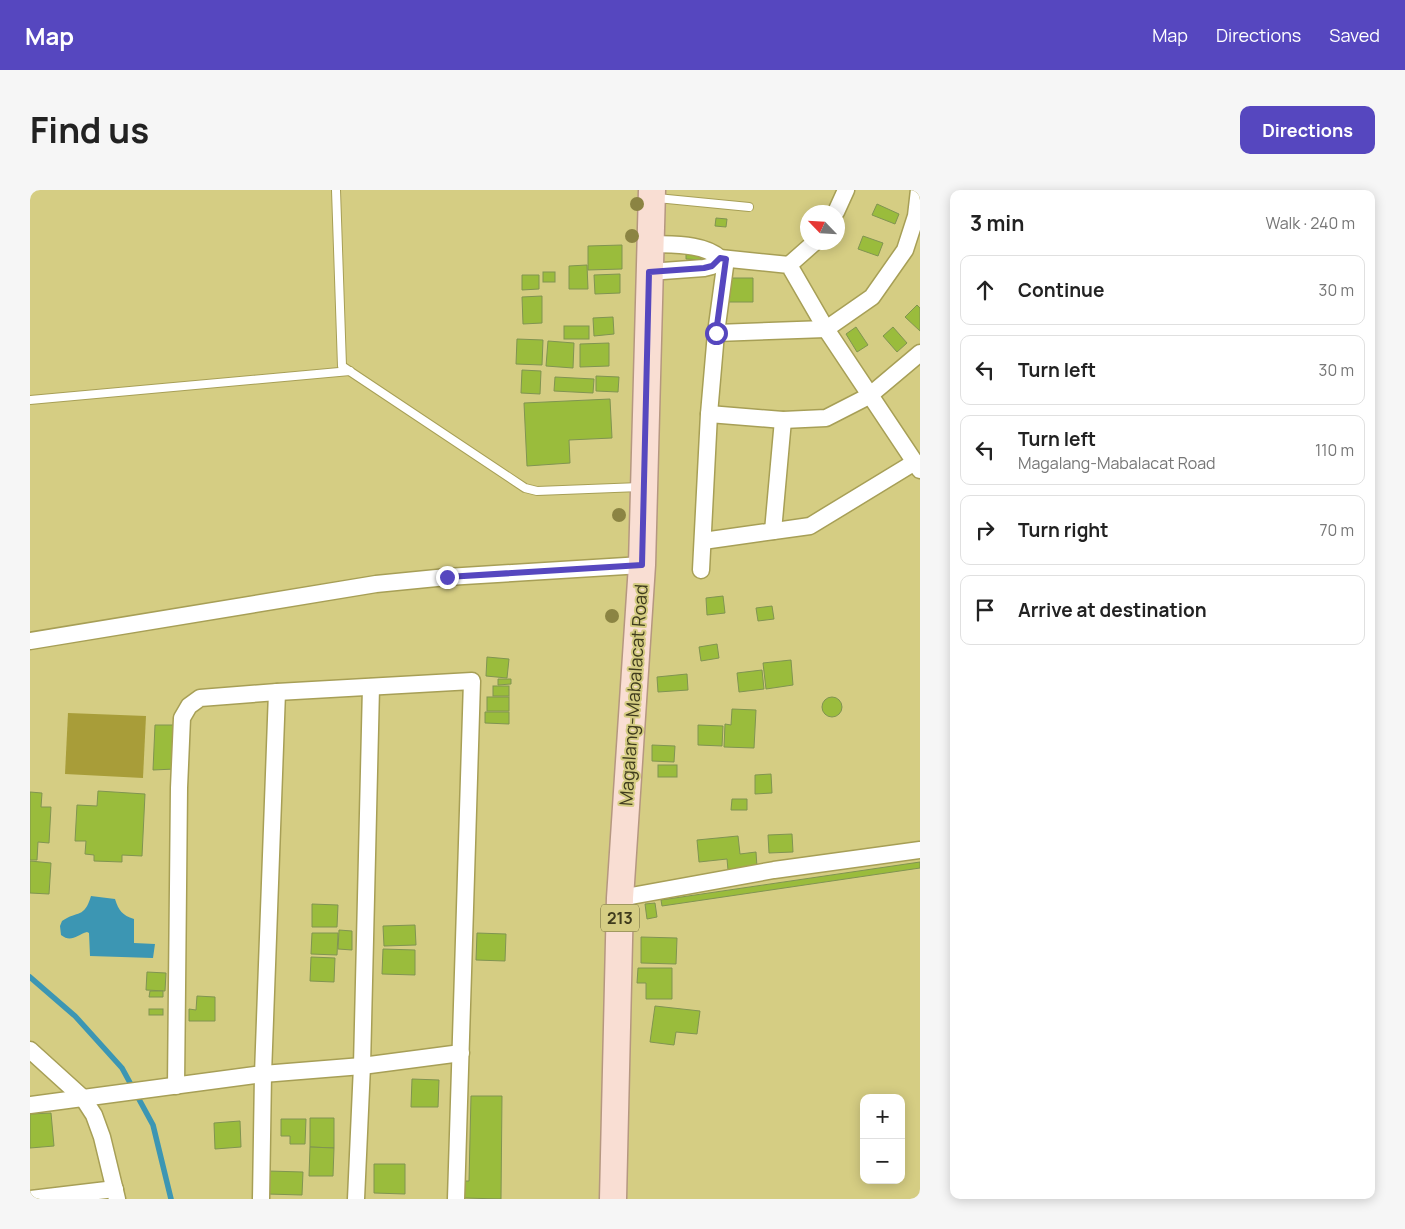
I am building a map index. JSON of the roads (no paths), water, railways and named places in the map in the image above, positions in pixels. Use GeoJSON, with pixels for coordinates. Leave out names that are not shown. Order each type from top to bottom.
{"type":"FeatureCollection","features":[{"type":"Feature","properties":{"kind":"main road","name":"Magalang-Mabalacat Road"},"geometry":{"type":"LineString","coordinates":[[613,1199],[620,898],[642,565],[652,194]]}},
{"type":"Feature","properties":{"kind":"street"},"geometry":{"type":"LineString","coordinates":[[839,205],[846,190]]}},
{"type":"Feature","properties":{"kind":"street"},"geometry":{"type":"LineString","coordinates":[[716,333],[826,329],[872,297],[905,250],[918,217],[918,190]]}},
{"type":"Feature","properties":{"kind":"street"},"geometry":{"type":"LineString","coordinates":[[651,244],[679,246],[713,252],[723,258],[789,265],[806,250]]}},
{"type":"Feature","properties":{"kind":"street"},"geometry":{"type":"LineString","coordinates":[[678,270],[679,246]]}},
{"type":"Feature","properties":{"kind":"street"},"geometry":{"type":"LineString","coordinates":[[649,272],[712,266],[723,258]]}},
{"type":"Feature","properties":{"kind":"street"},"geometry":{"type":"LineString","coordinates":[[701,570],[708,414],[723,258]]}},
{"type":"Feature","properties":{"kind":"street"},"geometry":{"type":"LineString","coordinates":[[703,541],[810,526],[917,466],[826,329],[789,265]]}},
{"type":"Feature","properties":{"kind":"street"},"geometry":{"type":"LineString","coordinates":[[708,414],[783,420],[826,418],[869,396],[920,353]]}},
{"type":"Feature","properties":{"kind":"street"},"geometry":{"type":"LineString","coordinates":[[773,531],[783,420]]}},
{"type":"Feature","properties":{"kind":"street"},"geometry":{"type":"LineString","coordinates":[[30,641],[376,584],[447,577],[642,565]]}},
{"type":"Feature","properties":{"kind":"street"},"geometry":{"type":"LineString","coordinates":[[176,1086],[179,788],[182,718],[189,706],[200,698],[472,681],[456,1199]]}},
{"type":"Feature","properties":{"kind":"street"},"geometry":{"type":"LineString","coordinates":[[356,1199],[362,1066],[371,687]]}},
{"type":"Feature","properties":{"kind":"street"},"geometry":{"type":"LineString","coordinates":[[261,1199],[263,1074],[277,692]]}},
{"type":"Feature","properties":{"kind":"street"},"geometry":{"type":"LineString","coordinates":[[620,898],[774,870],[920,850]]}},
{"type":"Feature","properties":{"kind":"street"},"geometry":{"type":"LineString","coordinates":[[30,1050],[83,1098],[94,1115],[102,1137],[116,1194],[30,1198]]}},
{"type":"Feature","properties":{"kind":"street"},"geometry":{"type":"LineString","coordinates":[[30,1105],[263,1074],[362,1066],[461,1053]]}},
{"type":"Feature","properties":{"kind":"lane"},"geometry":{"type":"LineString","coordinates":[[336,190],[342,366],[525,488],[537,490],[644,487]]}},
{"type":"Feature","properties":{"kind":"lane"},"geometry":{"type":"LineString","coordinates":[[652,194],[749,207]]}},
{"type":"Feature","properties":{"kind":"lane"},"geometry":{"type":"LineString","coordinates":[[30,400],[350,371]]}},
{"type":"Feature","properties":{"kind":"water"},"geometry":{"type":"Polygon","coordinates":[[[91,896],[115,899],[122,912],[134,919],[134,943],[155,944],[153,958],[90,956],[89,933],[87,932],[74,938],[61,935],[60,926],[62,921],[83,911],[91,896]]]}},
{"type":"Feature","properties":{"kind":"waterway"},"geometry":{"type":"LineString","coordinates":[[30,977],[75,1016],[122,1068],[153,1125],[171,1199]]}}]}
